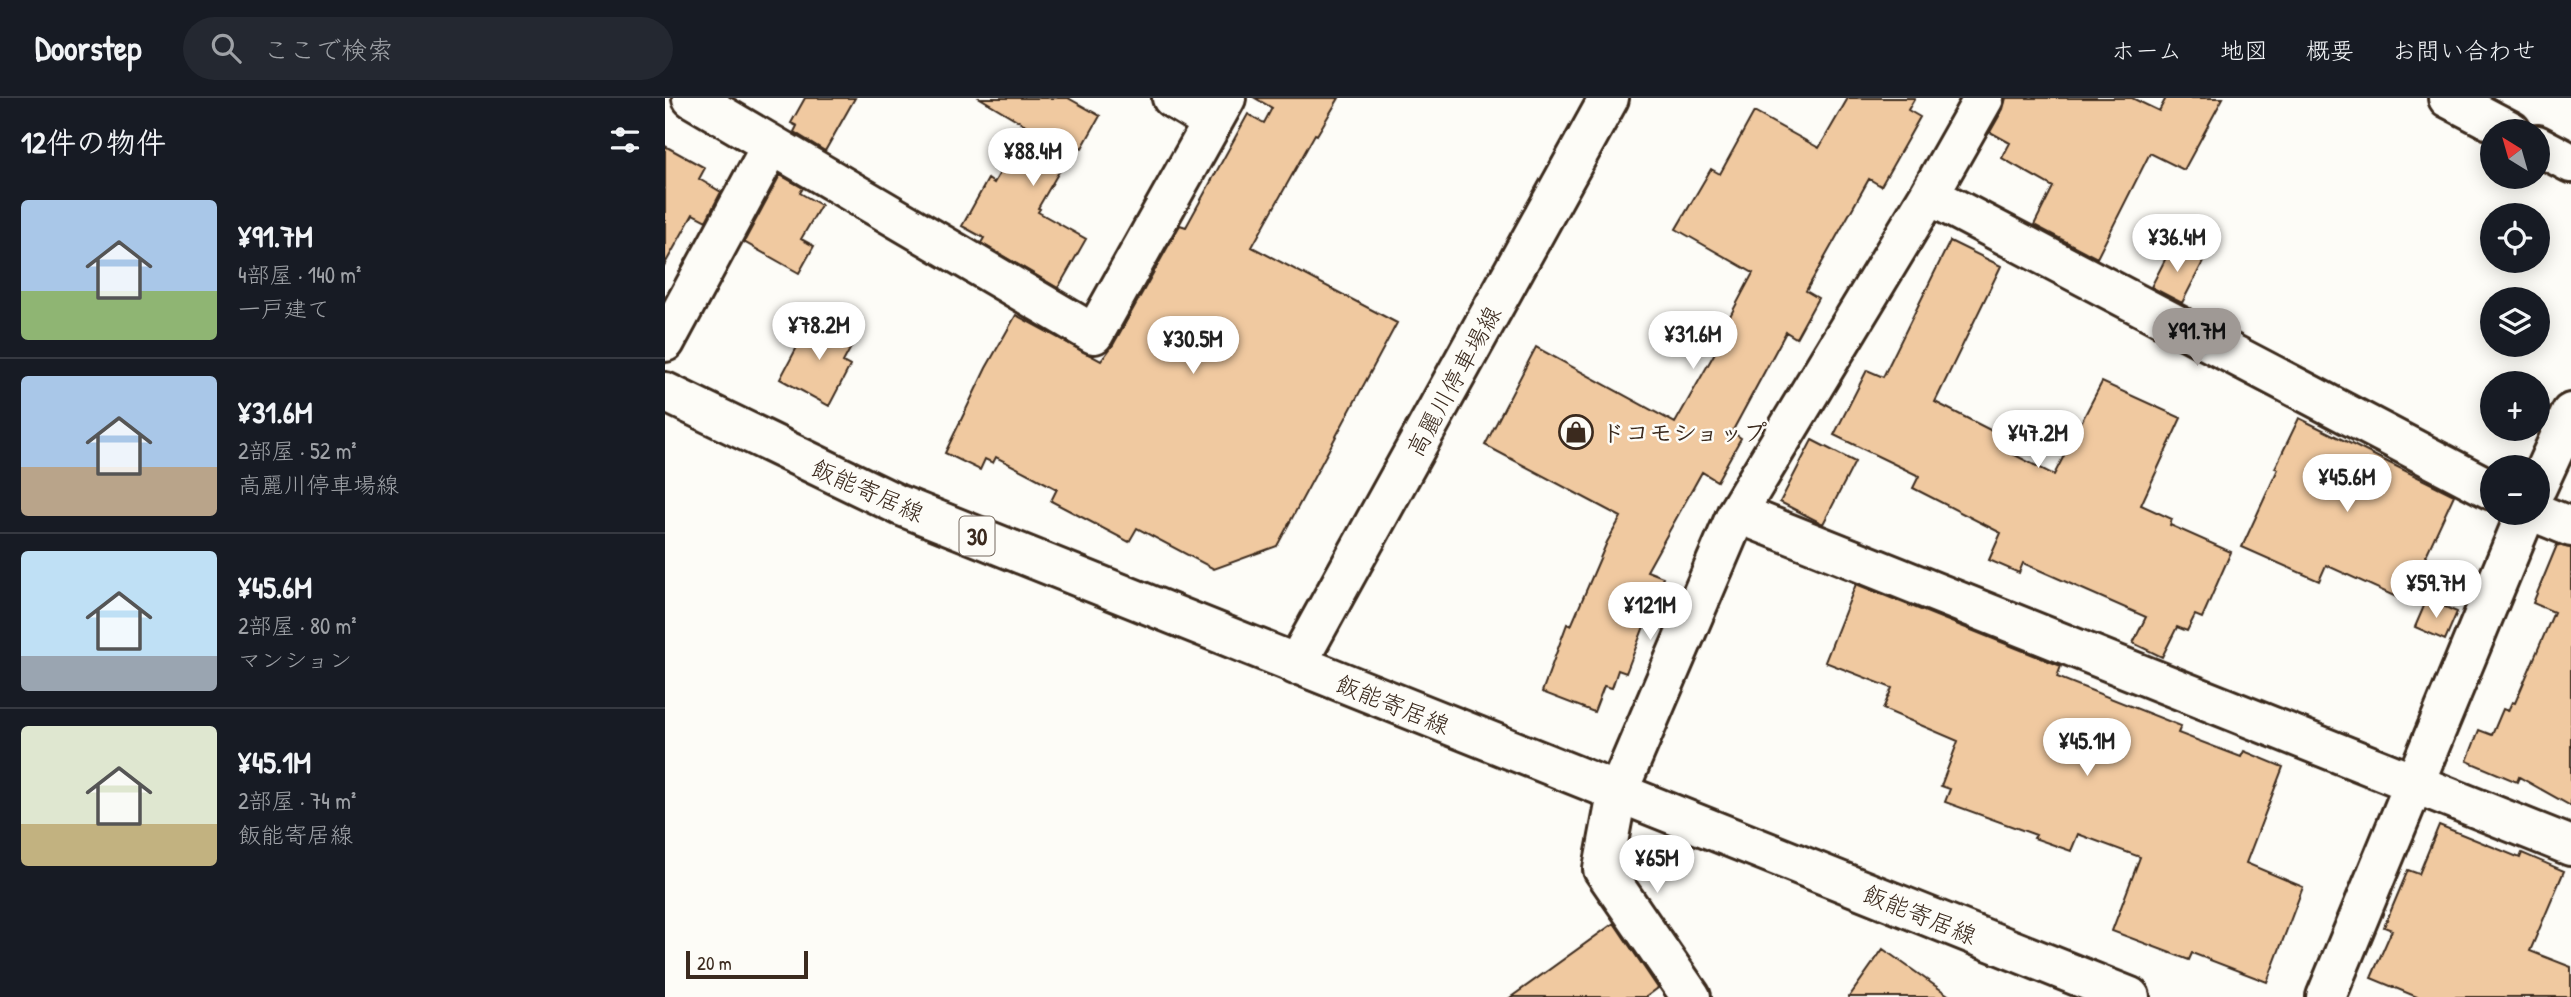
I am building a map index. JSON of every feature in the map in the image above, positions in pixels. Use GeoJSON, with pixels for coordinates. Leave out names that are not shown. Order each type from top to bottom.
{"type":"FeatureCollection","features":[{"type":"Feature","properties":{"kind":"street"},"geometry":{"type":"LineString","coordinates":[[692,98],[1094,334],[1219,110],[1172,98]]}},
{"type":"Feature","properties":{"kind":"street","name":"高麗川停車場線"},"geometry":{"type":"LineString","coordinates":[[1296,665],[1609,98]]}},
{"type":"Feature","properties":{"kind":"street"},"geometry":{"type":"LineString","coordinates":[[1691,997],[1603,869],[1618,794],[1737,513],[1929,195],[1984,98]]}},
{"type":"Feature","properties":{"kind":"street"},"geometry":{"type":"LineString","coordinates":[[2448,98],[2488,119]]}},
{"type":"Feature","properties":{"kind":"street"},"geometry":{"type":"LineString","coordinates":[[665,342],[771,146]]}},
{"type":"Feature","properties":{"kind":"street"},"geometry":{"type":"LineString","coordinates":[[2550,152],[2571,163]]}},
{"type":"Feature","properties":{"kind":"street"},"geometry":{"type":"LineString","coordinates":[[1929,195],[2480,484]]}},
{"type":"Feature","properties":{"kind":"street","name":"飯能寄居線"},"geometry":{"type":"LineString","coordinates":[[665,392],[899,505],[2130,997]]}},
{"type":"Feature","properties":{"kind":"street"},"geometry":{"type":"LineString","coordinates":[[2550,458],[2571,413]]}},
{"type":"Feature","properties":{"kind":"street"},"geometry":{"type":"LineString","coordinates":[[1737,513],[2571,846]]}},
{"type":"Feature","properties":{"kind":"street"},"geometry":{"type":"LineString","coordinates":[[2550,518],[2571,527]]}},
{"type":"Feature","properties":{"kind":"street"},"geometry":{"type":"LineString","coordinates":[[2326,997],[2521,525]]}},
{"type":"Feature","properties":{"kind":"building"},"geometry":{"type":"Polygon","coordinates":[[[805,98],[855,98],[825,151],[794,132],[797,126],[791,123],[805,98]]]}},
{"type":"Feature","properties":{"kind":"building"},"geometry":{"type":"Polygon","coordinates":[[[980,98],[1068,98],[1100,116],[1082,148],[1075,144],[1038,208],[1038,212],[1086,239],[1058,288],[981,243],[984,238],[962,226],[988,179],[994,183],[1027,126],[980,98]]]}},
{"type":"Feature","properties":{"kind":"building"},"geometry":{"type":"Polygon","coordinates":[[[1255,98],[1339,98],[1317,135],[1315,134],[1252,247],[1397,323],[1277,546],[1214,569],[1137,528],[1129,542],[1051,501],[1057,489],[996,457],[993,463],[985,459],[980,470],[945,453],[986,368],[1016,315],[1101,361],[1113,345],[1180,225],[1186,227],[1248,114],[1264,123],[1272,108],[1255,98]]]}},
{"type":"Feature","properties":{"kind":"building"},"geometry":{"type":"Polygon","coordinates":[[[1848,98],[1915,98],[1908,110],[1920,117],[1881,186],[1869,179],[1806,291],[1818,298],[1796,338],[1786,332],[1732,432],[1741,438],[1717,481],[1702,472],[1647,571],[1663,577],[1626,673],[1618,670],[1612,688],[1604,686],[1594,712],[1542,692],[1567,624],[1571,626],[1607,542],[1621,517],[1485,445],[1536,347],[1675,423],[1725,335],[1721,333],[1753,273],[1676,229],[1711,169],[1720,174],[1754,112],[1819,148],[1848,98]]]}},
{"type":"Feature","properties":{"kind":"building"},"geometry":{"type":"Polygon","coordinates":[[[2006,98],[2132,98],[2159,111],[2166,98],[2223,98],[2184,170],[2150,153],[2097,258],[2034,225],[2053,187],[2002,158],[2010,143],[1990,132],[2006,98]]]}},
{"type":"Feature","properties":{"kind":"building"},"geometry":{"type":"Polygon","coordinates":[[[665,146],[705,168],[699,179],[721,192],[706,221],[693,214],[665,264],[665,146]]]}},
{"type":"Feature","properties":{"kind":"building"},"geometry":{"type":"Polygon","coordinates":[[[780,175],[803,188],[800,193],[821,205],[801,239],[814,246],[799,273],[744,242],[780,175]]]}},
{"type":"Feature","properties":{"kind":"building"},"geometry":{"type":"Polygon","coordinates":[[[1950,241],[2001,266],[1935,402],[2008,439],[2003,449],[2054,475],[2102,382],[2181,418],[2141,505],[2172,519],[2170,525],[2231,552],[2202,618],[2195,615],[2187,631],[2177,627],[2162,657],[2133,643],[2146,617],[2023,563],[2019,573],[1989,560],[2001,533],[1913,488],[1919,476],[1834,435],[1867,370],[1883,377],[1950,241]]]}},
{"type":"Feature","properties":{"kind":"building"},"geometry":{"type":"Polygon","coordinates":[[[2173,244],[2204,260],[2182,303],[2151,287],[2173,244]]]}},
{"type":"Feature","properties":{"kind":"building"},"geometry":{"type":"Polygon","coordinates":[[[813,317],[855,340],[843,362],[850,366],[829,406],[780,379],[813,317]]]}},
{"type":"Feature","properties":{"kind":"building"},"geometry":{"type":"Polygon","coordinates":[[[2299,418],[2454,495],[2405,601],[2326,565],[2319,581],[2242,547],[2299,418]]]}},
{"type":"Feature","properties":{"kind":"building"},"geometry":{"type":"Polygon","coordinates":[[[1812,440],[1855,462],[1823,524],[1780,502],[1812,440]]]}},
{"type":"Feature","properties":{"kind":"building"},"geometry":{"type":"Polygon","coordinates":[[[2557,545],[2571,548],[2571,806],[2519,777],[2517,782],[2467,761],[2479,730],[2492,735],[2503,709],[2508,711],[2512,702],[2515,703],[2554,612],[2533,603],[2557,545]]]}},
{"type":"Feature","properties":{"kind":"building"},"geometry":{"type":"Polygon","coordinates":[[[1856,584],[2061,666],[2057,677],[2181,726],[2178,733],[2241,757],[2244,751],[2283,767],[2246,863],[2303,887],[2267,982],[2192,953],[2189,960],[2112,931],[2140,857],[2078,834],[2071,851],[2034,838],[2036,835],[1945,802],[1950,789],[1941,786],[1958,741],[1883,709],[1892,688],[1825,662],[1856,584]]]}},
{"type":"Feature","properties":{"kind":"building"},"geometry":{"type":"Polygon","coordinates":[[[2427,599],[2457,612],[2445,640],[2415,627],[2427,599]]]}},
{"type":"Feature","properties":{"kind":"building"},"geometry":{"type":"Polygon","coordinates":[[[2439,825],[2520,858],[2522,853],[2564,871],[2530,951],[2571,967],[2571,997],[2417,997],[2371,978],[2392,930],[2384,927],[2408,870],[2419,874],[2439,825]]]}},
{"type":"Feature","properties":{"kind":"building"},"geometry":{"type":"Polygon","coordinates":[[[1614,923],[1658,988],[1646,997],[1511,997],[1614,923]]]}},
{"type":"Feature","properties":{"kind":"building"},"geometry":{"type":"Polygon","coordinates":[[[1883,949],[1951,997],[1849,997],[1883,949]]]}},
{"type":"Feature","properties":{"kind":"place","name":"ドコモショップ"},"geometry":{"type":"Point","coordinates":[1576,432]}}]}
